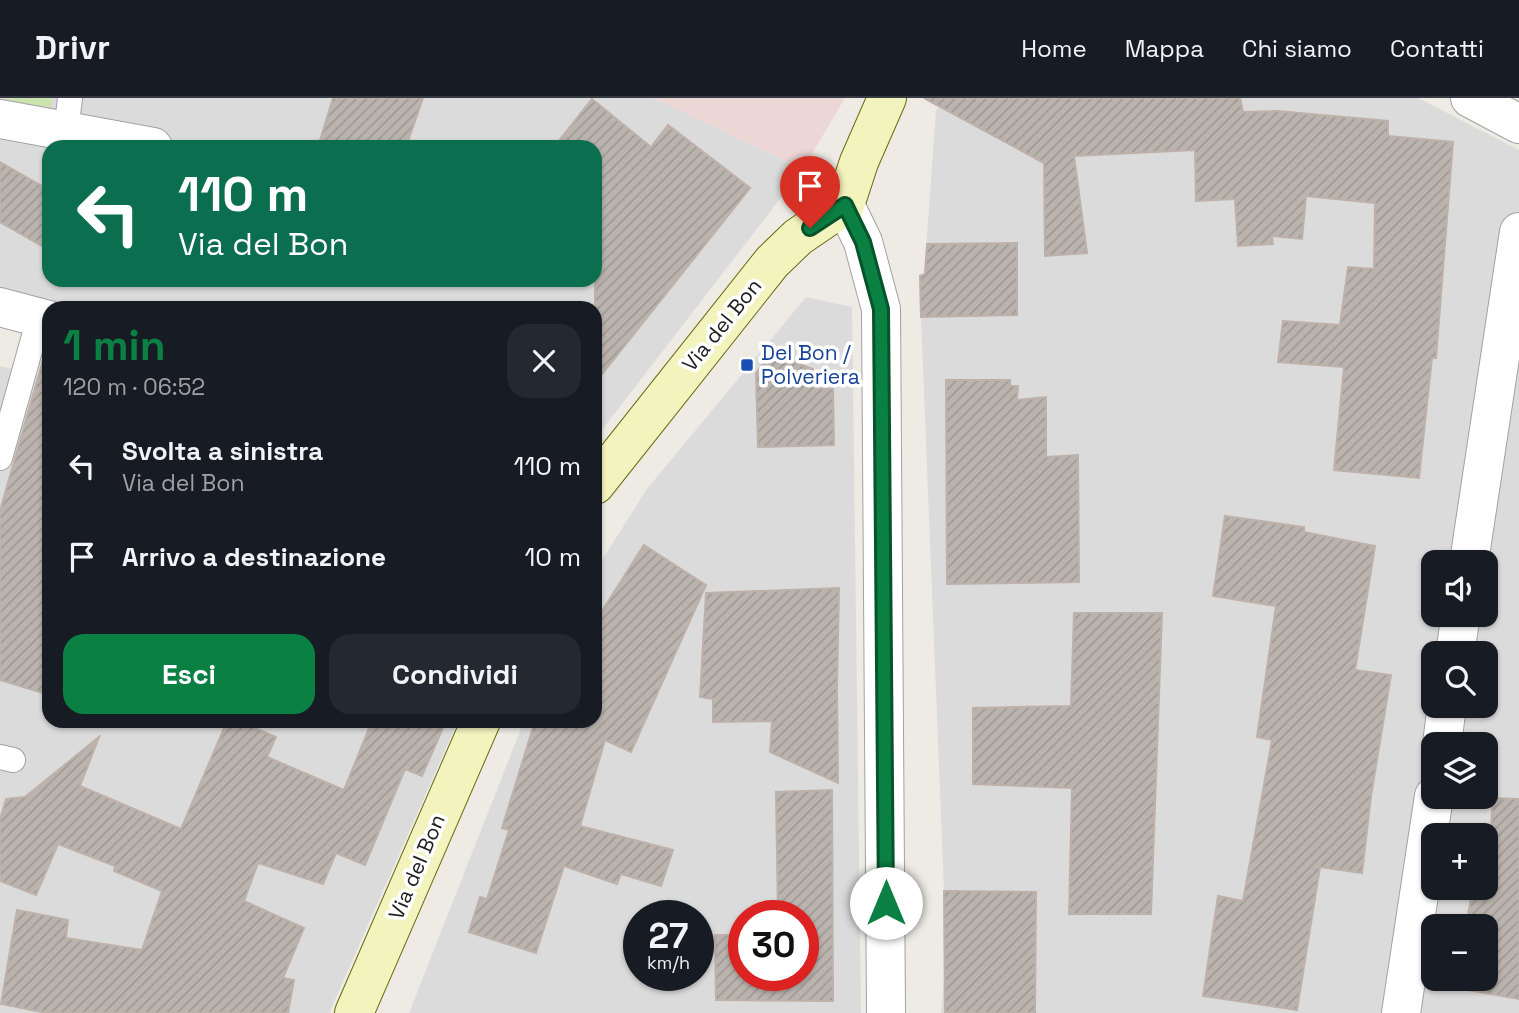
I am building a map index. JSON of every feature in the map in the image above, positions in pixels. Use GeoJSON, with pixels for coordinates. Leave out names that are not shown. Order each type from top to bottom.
{"type":"FeatureCollection","features":[{"type":"Feature","properties":{"kind":"street"},"geometry":{"type":"LineString","coordinates":[[886,1013],[881,309],[863,242],[845,205],[859,162],[887,98]]}},
{"type":"Feature","properties":{"kind":"street"},"geometry":{"type":"LineString","coordinates":[[1470,98],[1519,124]]}},
{"type":"Feature","properties":{"kind":"street"},"geometry":{"type":"LineString","coordinates":[[0,119],[68,115],[134,140]]}},
{"type":"Feature","properties":{"kind":"street","name":"Via del Bon"},"geometry":{"type":"LineString","coordinates":[[602,470],[772,262],[798,237],[845,205]]}},
{"type":"Feature","properties":{"kind":"street"},"geometry":{"type":"LineString","coordinates":[[1471,550],[1519,232]]}},
{"type":"Feature","properties":{"kind":"street"},"geometry":{"type":"LineString","coordinates":[[0,307],[42,318]]}},
{"type":"Feature","properties":{"kind":"street","name":"Via del Bon"},"geometry":{"type":"LineString","coordinates":[[354,1013],[478,728]]}},
{"type":"Feature","properties":{"kind":"street"},"geometry":{"type":"LineString","coordinates":[[1401,1013],[1432,809]]}},
{"type":"Feature","properties":{"kind":"lane"},"geometry":{"type":"LineString","coordinates":[[0,458],[42,325]]}},
{"type":"Feature","properties":{"kind":"shaded area"},"geometry":{"type":"Polygon","coordinates":[[[0,98],[654,98],[803,169],[602,430],[602,301],[42,301],[42,304],[0,292],[0,98]]]}},
{"type":"Feature","properties":{"kind":"shaded area"},"geometry":{"type":"Polygon","coordinates":[[[654,98],[845,98],[803,169],[654,98]]]}},
{"type":"Feature","properties":{"kind":"shaded area"},"geometry":{"type":"Polygon","coordinates":[[[944,98],[1418,98],[1519,150],[1519,1013],[941,1013],[945,966],[944,891],[921,317],[936,111],[944,98]]]}},
{"type":"Feature","properties":{"kind":"shaded area"},"geometry":{"type":"Polygon","coordinates":[[[806,297],[852,307],[861,1013],[409,1013],[521,728],[602,728],[602,560],[647,489],[806,297]]]}},
{"type":"Feature","properties":{"kind":"shaded area"},"geometry":{"type":"Polygon","coordinates":[[[0,366],[42,376],[42,728],[455,728],[329,1013],[0,1013],[0,366]]]}},
{"type":"Feature","properties":{"kind":"green space"},"geometry":{"type":"Polygon","coordinates":[[[4,98],[52,98],[50,112],[4,98]]]}},
{"type":"Feature","properties":{"kind":"building"},"geometry":{"type":"Polygon","coordinates":[[[333,98],[423,98],[408,140],[320,140],[333,98]]]}},
{"type":"Feature","properties":{"kind":"building"},"geometry":{"type":"Polygon","coordinates":[[[924,98],[1240,98],[1243,112],[1277,111],[1388,121],[1388,136],[1453,142],[1436,358],[1432,358],[1419,478],[1334,470],[1344,367],[1278,362],[1283,321],[1340,325],[1348,267],[1374,269],[1375,203],[1306,196],[1302,239],[1272,236],[1273,244],[1238,246],[1235,199],[1196,201],[1195,150],[1074,156],[1087,253],[1045,256],[1044,163],[924,98]]]}},
{"type":"Feature","properties":{"kind":"building"},"geometry":{"type":"Polygon","coordinates":[[[592,99],[651,147],[668,125],[750,188],[602,374],[602,301],[595,301],[595,287],[602,287],[602,140],[560,140],[592,99]]]}},
{"type":"Feature","properties":{"kind":"building"},"geometry":{"type":"Polygon","coordinates":[[[0,162],[42,186],[42,246],[0,222],[0,162]]]}},
{"type":"Feature","properties":{"kind":"building"},"geometry":{"type":"Polygon","coordinates":[[[1017,243],[1017,315],[921,317],[920,276],[925,274],[927,244],[1017,243]]]}},
{"type":"Feature","properties":{"kind":"building"},"geometry":{"type":"Polygon","coordinates":[[[771,354],[813,369],[814,388],[833,389],[834,445],[758,447],[756,373],[771,354]]]}},
{"type":"Feature","properties":{"kind":"building"},"geometry":{"type":"Polygon","coordinates":[[[42,364],[42,693],[0,680],[0,511],[42,364]]]}},
{"type":"Feature","properties":{"kind":"building"},"geometry":{"type":"Polygon","coordinates":[[[946,380],[1010,380],[1010,386],[1018,386],[1017,400],[1046,397],[1046,457],[1078,455],[1079,582],[947,584],[946,380]]]}},
{"type":"Feature","properties":{"kind":"building"},"geometry":{"type":"Polygon","coordinates":[[[1225,516],[1304,527],[1304,532],[1375,546],[1355,670],[1391,675],[1371,796],[1362,873],[1320,867],[1297,1010],[1203,996],[1218,896],[1243,901],[1272,740],[1257,737],[1276,606],[1213,596],[1225,516]]]}},
{"type":"Feature","properties":{"kind":"building"},"geometry":{"type":"Polygon","coordinates":[[[644,545],[706,585],[631,752],[605,740],[580,826],[673,850],[661,886],[621,874],[617,884],[564,866],[536,953],[469,932],[480,897],[487,899],[509,830],[502,828],[533,728],[602,728],[602,611],[644,545]]]}},
{"type":"Feature","properties":{"kind":"building"},"geometry":{"type":"Polygon","coordinates":[[[839,588],[838,783],[770,752],[772,721],[713,722],[713,699],[700,697],[706,593],[839,588]]]}},
{"type":"Feature","properties":{"kind":"building"},"geometry":{"type":"Polygon","coordinates":[[[1074,613],[1162,613],[1151,914],[1069,914],[1072,788],[973,784],[973,708],[1071,706],[1074,613]]]}},
{"type":"Feature","properties":{"kind":"building"},"geometry":{"type":"Polygon","coordinates":[[[224,728],[255,728],[276,737],[267,757],[344,790],[369,728],[443,728],[422,776],[405,769],[365,865],[336,853],[323,884],[258,863],[244,901],[304,928],[283,978],[294,980],[288,1013],[47,1013],[1,1004],[17,910],[68,920],[66,938],[142,950],[162,891],[114,871],[115,866],[58,844],[36,895],[0,881],[0,820],[6,799],[25,797],[99,737],[80,786],[181,829],[224,728]]]}},
{"type":"Feature","properties":{"kind":"building"},"geometry":{"type":"Polygon","coordinates":[[[832,790],[833,1001],[716,1000],[715,935],[728,935],[728,991],[819,991],[819,900],[778,900],[776,792],[832,790]]]}},
{"type":"Feature","properties":{"kind":"building"},"geometry":{"type":"Polygon","coordinates":[[[1498,798],[1519,799],[1519,999],[1473,991],[1498,991],[1498,914],[1468,914],[1470,900],[1498,900],[1498,823],[1491,823],[1492,809],[1498,809],[1498,798]]]}},
{"type":"Feature","properties":{"kind":"building"},"geometry":{"type":"Polygon","coordinates":[[[944,891],[1036,892],[1035,1013],[945,1013],[944,891]]]}},
{"type":"Feature","properties":{"kind":"place","name":"Del Bon / Polveriera"},"geometry":{"type":"Point","coordinates":[747,365]}},
{"type":"Feature","properties":{"kind":"route"},"geometry":{"type":"LineString","coordinates":[[810,228],[845,205],[863,242],[881,309],[886,903]]}}]}
